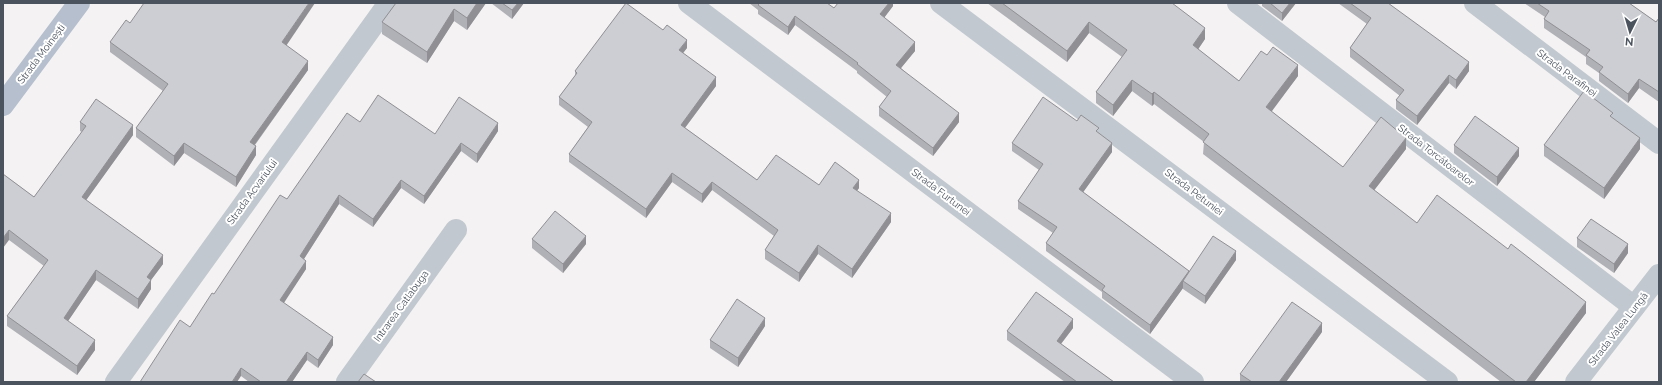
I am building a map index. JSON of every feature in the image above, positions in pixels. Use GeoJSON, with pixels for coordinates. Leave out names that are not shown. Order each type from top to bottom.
{"type":"FeatureCollection","features":[{"type":"Feature","properties":{"kind":"main road","name":"Strada Moinești"},"geometry":{"type":"LineString","coordinates":[[3,105],[79,3]]}},
{"type":"Feature","properties":{"kind":"street","name":"Strada Acvariului"},"geometry":{"type":"LineString","coordinates":[[116,382],[389,3]]}},
{"type":"Feature","properties":{"kind":"street","name":"Strada Furtunei"},"geometry":{"type":"LineString","coordinates":[[689,3],[1193,382]]}},
{"type":"Feature","properties":{"kind":"street","name":"Strada Petuniei"},"geometry":{"type":"LineString","coordinates":[[941,3],[1447,382]]}},
{"type":"Feature","properties":{"kind":"street","name":"Strada Torcătoarelor"},"geometry":{"type":"LineString","coordinates":[[1238,3],[1634,308]]}},
{"type":"Feature","properties":{"kind":"street","name":"Strada Parafinei"},"geometry":{"type":"LineString","coordinates":[[1475,3],[1659,143]]}},
{"type":"Feature","properties":{"kind":"street","name":"Intrarea Catlabuga"},"geometry":{"type":"LineString","coordinates":[[347,382],[456,230]]}},
{"type":"Feature","properties":{"kind":"street","name":"Strada Valea Lungă"},"geometry":{"type":"LineString","coordinates":[[1576,382],[1659,275]]}},
{"type":"Feature","properties":{"kind":"building"},"geometry":{"type":"Polygon","coordinates":[[[144,3],[309,3],[282,42],[308,61],[250,142],[256,146],[236,177],[184,143],[174,156],[136,128],[168,84],[110,42],[126,20],[130,23],[144,3]]]}},
{"type":"Feature","properties":{"kind":"building"},"geometry":{"type":"Polygon","coordinates":[[[396,3],[477,3],[467,18],[454,9],[427,52],[382,22],[396,3]]]}},
{"type":"Feature","properties":{"kind":"building"},"geometry":{"type":"Polygon","coordinates":[[[502,3],[518,3],[512,10],[502,3]]]}},
{"type":"Feature","properties":{"kind":"building"},"geometry":{"type":"Polygon","coordinates":[[[626,3],[663,30],[667,25],[687,40],[679,50],[716,77],[681,125],[757,180],[776,155],[819,185],[835,162],[859,180],[853,188],[891,213],[852,269],[818,245],[799,273],[765,250],[778,230],[712,182],[702,194],[672,173],[646,209],[569,154],[592,122],[559,97],[577,73],[575,71],[626,3]]]}},
{"type":"Feature","properties":{"kind":"building"},"geometry":{"type":"Polygon","coordinates":[[[760,3],[827,3],[834,8],[838,3],[889,3],[880,14],[915,42],[896,65],[959,113],[933,148],[879,107],[891,91],[857,64],[858,63],[795,16],[788,27],[758,5],[760,3]]]}},
{"type":"Feature","properties":{"kind":"building"},"geometry":{"type":"Polygon","coordinates":[[[1002,3],[1172,3],[1205,28],[1193,45],[1239,81],[1261,51],[1267,55],[1273,47],[1298,65],[1266,107],[1343,167],[1381,117],[1406,138],[1369,186],[1417,223],[1437,195],[1508,249],[1511,244],[1586,302],[1526,382],[1516,382],[1203,142],[1209,134],[1154,92],[1152,94],[1132,80],[1113,105],[1096,92],[1127,50],[1089,22],[1067,51],[1002,3]]]}},
{"type":"Feature","properties":{"kind":"building"},"geometry":{"type":"Polygon","coordinates":[[[1270,3],[1290,3],[1282,13],[1270,3]]]}},
{"type":"Feature","properties":{"kind":"building"},"geometry":{"type":"Polygon","coordinates":[[[1350,3],[1388,3],[1469,62],[1456,80],[1449,75],[1417,116],[1396,100],[1404,90],[1350,48],[1371,18],[1350,3]]]}},
{"type":"Feature","properties":{"kind":"building"},"geometry":{"type":"Polygon","coordinates":[[[1537,3],[1629,3],[1656,22],[1659,18],[1659,92],[1639,79],[1628,94],[1599,72],[1603,67],[1586,55],[1590,50],[1544,19],[1549,11],[1537,3]]]}},
{"type":"Feature","properties":{"kind":"building"},"geometry":{"type":"Polygon","coordinates":[[[1584,91],[1613,113],[1610,116],[1640,138],[1604,188],[1544,145],[1584,91]]]}},
{"type":"Feature","properties":{"kind":"building"},"geometry":{"type":"Polygon","coordinates":[[[378,95],[435,134],[459,97],[498,123],[477,154],[461,143],[424,196],[401,180],[373,219],[339,195],[300,256],[306,261],[280,300],[333,337],[318,360],[307,352],[286,382],[261,382],[241,368],[232,382],[140,382],[180,320],[190,327],[212,293],[214,294],[280,195],[287,199],[347,113],[360,122],[378,95]]]}},
{"type":"Feature","properties":{"kind":"building"},"geometry":{"type":"Polygon","coordinates":[[[1043,97],[1077,121],[1081,115],[1099,128],[1096,131],[1112,143],[1079,189],[1189,271],[1150,325],[1102,290],[1105,286],[1046,243],[1057,227],[1018,201],[1043,164],[1012,143],[1043,97]]]}},
{"type":"Feature","properties":{"kind":"building"},"geometry":{"type":"Polygon","coordinates":[[[96,99],[133,125],[82,197],[163,255],[147,277],[151,280],[138,299],[96,270],[64,318],[95,340],[77,366],[7,316],[48,260],[9,230],[3,238],[3,174],[34,197],[86,126],[80,122],[96,99]]]}},
{"type":"Feature","properties":{"kind":"building"},"geometry":{"type":"Polygon","coordinates":[[[1475,116],[1519,148],[1497,177],[1454,145],[1475,116]]]}},
{"type":"Feature","properties":{"kind":"building"},"geometry":{"type":"Polygon","coordinates":[[[555,211],[586,236],[563,264],[532,239],[555,211]]]}},
{"type":"Feature","properties":{"kind":"building"},"geometry":{"type":"Polygon","coordinates":[[[1591,219],[1628,244],[1614,264],[1577,238],[1591,219]]]}},
{"type":"Feature","properties":{"kind":"building"},"geometry":{"type":"Polygon","coordinates":[[[1213,236],[1236,251],[1205,296],[1183,281],[1213,236]]]}},
{"type":"Feature","properties":{"kind":"building"},"geometry":{"type":"Polygon","coordinates":[[[1036,292],[1073,319],[1057,341],[1114,382],[1077,382],[1007,331],[1036,292]]]}},
{"type":"Feature","properties":{"kind":"building"},"geometry":{"type":"Polygon","coordinates":[[[737,299],[765,318],[738,358],[710,340],[737,299]]]}},
{"type":"Feature","properties":{"kind":"building"},"geometry":{"type":"Polygon","coordinates":[[[1292,302],[1322,323],[1279,382],[1252,382],[1240,374],[1292,302]]]}},
{"type":"Feature","properties":{"kind":"building"},"geometry":{"type":"Polygon","coordinates":[[[364,374],[376,382],[358,382],[364,374]]]}}]}
